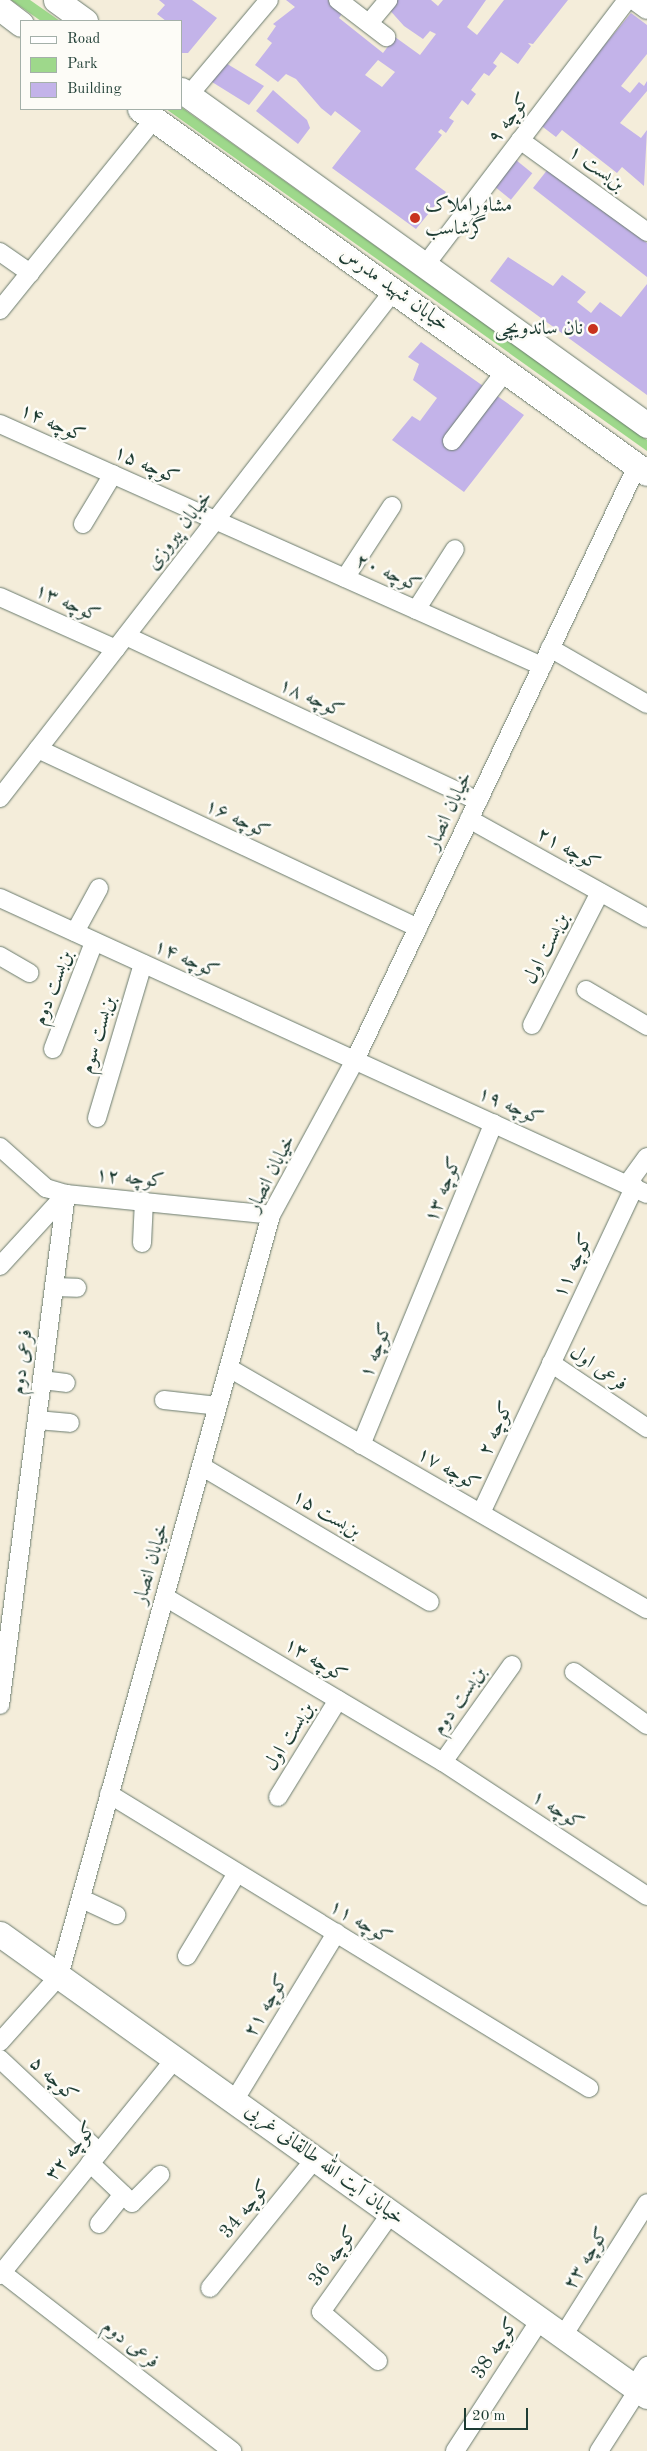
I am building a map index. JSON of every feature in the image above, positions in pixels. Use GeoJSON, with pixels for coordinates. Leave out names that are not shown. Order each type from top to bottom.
{"type":"FeatureCollection","features":[{"type":"Feature","properties":{"kind":"main road"},"geometry":{"type":"LineString","coordinates":[[56,0],[84,20]]}},
{"type":"Feature","properties":{"kind":"main road"},"geometry":{"type":"LineString","coordinates":[[0,8],[20,23]]}},
{"type":"Feature","properties":{"kind":"main road","name":"خیابان شهید مدرس"},"geometry":{"type":"LineString","coordinates":[[185,92],[647,425]]}},
{"type":"Feature","properties":{"kind":"main road","name":"خیابان شهید مدرس"},"geometry":{"type":"LineString","coordinates":[[147,114],[642,469]]}},
{"type":"Feature","properties":{"kind":"main road","name":"خیابان آیت الله طالقانی غربی"},"geometry":{"type":"LineString","coordinates":[[0,1934],[640,2391]]}},
{"type":"Feature","properties":{"kind":"street"},"geometry":{"type":"LineString","coordinates":[[185,92],[269,0]]}},
{"type":"Feature","properties":{"kind":"street"},"geometry":{"type":"LineString","coordinates":[[338,0],[386,37]]}},
{"type":"Feature","properties":{"kind":"street"},"geometry":{"type":"LineString","coordinates":[[369,23],[388,0]]}},
{"type":"Feature","properties":{"kind":"street","name":"کوچه ۹"},"geometry":{"type":"LineString","coordinates":[[426,264],[627,0]]}},
{"type":"Feature","properties":{"kind":"street"},"geometry":{"type":"LineString","coordinates":[[633,0],[647,10]]}},
{"type":"Feature","properties":{"kind":"street"},"geometry":{"type":"LineString","coordinates":[[0,310],[30,273],[147,114]]}},
{"type":"Feature","properties":{"kind":"street","name":"بن‌بست ۱"},"geometry":{"type":"LineString","coordinates":[[520,140],[647,232]]}},
{"type":"Feature","properties":{"kind":"street"},"geometry":{"type":"LineString","coordinates":[[0,252],[30,273]]}},
{"type":"Feature","properties":{"kind":"street","name":"خیابان پیروزی"},"geometry":{"type":"LineString","coordinates":[[0,798],[394,290]]}},
{"type":"Feature","properties":{"kind":"street"},"geometry":{"type":"LineString","coordinates":[[452,441],[506,370]]}},
{"type":"Feature","properties":{"kind":"street","name":"کوچه ۱۴"},"geometry":{"type":"LineString","coordinates":[[0,424],[87,463]]}},
{"type":"Feature","properties":{"kind":"street","name":"کوچه ۱۵"},"geometry":{"type":"LineString","coordinates":[[87,463],[216,520]]}},
{"type":"Feature","properties":{"kind":"street","name":"خیابان انصار"},"geometry":{"type":"LineString","coordinates":[[59,1976],[272,1215],[355,1060],[550,648],[642,469]]}},
{"type":"Feature","properties":{"kind":"street"},"geometry":{"type":"LineString","coordinates":[[83,524],[113,474]]}},
{"type":"Feature","properties":{"kind":"street"},"geometry":{"type":"LineString","coordinates":[[344,578],[392,506]]}},
{"type":"Feature","properties":{"kind":"street","name":"کوچه ۲۰"},"geometry":{"type":"LineString","coordinates":[[216,520],[542,666]]}},
{"type":"Feature","properties":{"kind":"street"},"geometry":{"type":"LineString","coordinates":[[416,610],[455,549]]}},
{"type":"Feature","properties":{"kind":"street","name":"کوچه ۱۳"},"geometry":{"type":"LineString","coordinates":[[0,598],[121,643]]}},
{"type":"Feature","properties":{"kind":"street","name":"کوچه ۱۸"},"geometry":{"type":"LineString","coordinates":[[121,643],[478,801]]}},
{"type":"Feature","properties":{"kind":"street"},"geometry":{"type":"LineString","coordinates":[[550,648],[647,704]]}},
{"type":"Feature","properties":{"kind":"street","name":"کوچه ۱۶"},"geometry":{"type":"LineString","coordinates":[[38,749],[418,928]]}},
{"type":"Feature","properties":{"kind":"street","name":"کوچه ۲۱"},"geometry":{"type":"LineString","coordinates":[[469,819],[647,918]]}},
{"type":"Feature","properties":{"kind":"street"},"geometry":{"type":"LineString","coordinates":[[75,932],[99,888]]}},
{"type":"Feature","properties":{"kind":"street","name":"بن‌بست اول"},"geometry":{"type":"LineString","coordinates":[[532,1025],[600,892]]}},
{"type":"Feature","properties":{"kind":"street","name":"کوچه ۱۴"},"geometry":{"type":"LineString","coordinates":[[0,898],[355,1060]]}},
{"type":"Feature","properties":{"kind":"street","name":"بن‌بست دوم"},"geometry":{"type":"LineString","coordinates":[[52,1049],[94,942]]}},
{"type":"Feature","properties":{"kind":"street"},"geometry":{"type":"LineString","coordinates":[[0,956],[29,974]]}},
{"type":"Feature","properties":{"kind":"street","name":"بن‌بست سوم"},"geometry":{"type":"LineString","coordinates":[[97,1118],[143,964]]}},
{"type":"Feature","properties":{"kind":"street"},"geometry":{"type":"LineString","coordinates":[[586,990],[647,1026]]}},
{"type":"Feature","properties":{"kind":"street","name":"کوچه ۱۹"},"geometry":{"type":"LineString","coordinates":[[355,1060],[636,1188]]}},
{"type":"Feature","properties":{"kind":"street","name":"کوچه ۱۳"},"geometry":{"type":"LineString","coordinates":[[432,1273],[494,1123]]}},
{"type":"Feature","properties":{"kind":"street","name":"کوچه ۱۲"},"geometry":{"type":"LineString","coordinates":[[0,1147],[46,1188],[66,1194],[272,1215]]}},
{"type":"Feature","properties":{"kind":"street","name":"کوچه ۱۱"},"geometry":{"type":"LineString","coordinates":[[551,1363],[636,1188],[647,1157]]}},
{"type":"Feature","properties":{"kind":"street"},"geometry":{"type":"LineString","coordinates":[[0,1266],[66,1194]]}},
{"type":"Feature","properties":{"kind":"street","name":"فرعی دوم"},"geometry":{"type":"LineString","coordinates":[[0,1705],[66,1194]]}},
{"type":"Feature","properties":{"kind":"street"},"geometry":{"type":"LineString","coordinates":[[142,1243],[144,1202]]}},
{"type":"Feature","properties":{"kind":"street","name":"کوچه ۱"},"geometry":{"type":"LineString","coordinates":[[362,1445],[432,1273]]}},
{"type":"Feature","properties":{"kind":"street"},"geometry":{"type":"LineString","coordinates":[[54,1287],[77,1288]]}},
{"type":"Feature","properties":{"kind":"street","name":"فرعی اول"},"geometry":{"type":"LineString","coordinates":[[551,1363],[647,1428]]}},
{"type":"Feature","properties":{"kind":"street","name":"کوچه ۲"},"geometry":{"type":"LineString","coordinates":[[481,1513],[551,1363]]}},
{"type":"Feature","properties":{"kind":"street","name":"کوچه ۱۷"},"geometry":{"type":"LineString","coordinates":[[228,1368],[647,1610]]}},
{"type":"Feature","properties":{"kind":"street"},"geometry":{"type":"LineString","coordinates":[[42,1380],[66,1383]]}},
{"type":"Feature","properties":{"kind":"street"},"geometry":{"type":"LineString","coordinates":[[164,1400],[218,1406]]}},
{"type":"Feature","properties":{"kind":"street"},"geometry":{"type":"LineString","coordinates":[[37,1420],[70,1423]]}},
{"type":"Feature","properties":{"kind":"street","name":"بن‌بست ۱۵"},"geometry":{"type":"LineString","coordinates":[[202,1466],[430,1602]]}},
{"type":"Feature","properties":{"kind":"street","name":"کوچه ۱۳"},"geometry":{"type":"LineString","coordinates":[[165,1597],[443,1762]]}},
{"type":"Feature","properties":{"kind":"street","name":"بن‌بست دوم"},"geometry":{"type":"LineString","coordinates":[[443,1762],[512,1664]]}},
{"type":"Feature","properties":{"kind":"street"},"geometry":{"type":"LineString","coordinates":[[574,1672],[647,1725]]}},
{"type":"Feature","properties":{"kind":"street","name":"بن‌بست اول"},"geometry":{"type":"LineString","coordinates":[[278,1797],[338,1700]]}},
{"type":"Feature","properties":{"kind":"street","name":"کوچه ۱"},"geometry":{"type":"LineString","coordinates":[[443,1762],[647,1896]]}},
{"type":"Feature","properties":{"kind":"street","name":"کوچه ۱۱"},"geometry":{"type":"LineString","coordinates":[[109,1794],[589,2088]]}},
{"type":"Feature","properties":{"kind":"street"},"geometry":{"type":"LineString","coordinates":[[187,1956],[237,1873]]}},
{"type":"Feature","properties":{"kind":"street"},"geometry":{"type":"LineString","coordinates":[[82,1899],[116,1915]]}},
{"type":"Feature","properties":{"kind":"street","name":"کوچه ۲۱"},"geometry":{"type":"LineString","coordinates":[[234,2101],[336,1933]]}},
{"type":"Feature","properties":{"kind":"street"},"geometry":{"type":"LineString","coordinates":[[0,2042],[59,1976]]}},
{"type":"Feature","properties":{"kind":"street","name":"کوچه ۵"},"geometry":{"type":"LineString","coordinates":[[0,2059],[94,2158]]}},
{"type":"Feature","properties":{"kind":"street","name":"کوچه ۳۲"},"geometry":{"type":"LineString","coordinates":[[1,2273],[174,2059]]}},
{"type":"Feature","properties":{"kind":"street"},"geometry":{"type":"LineString","coordinates":[[94,2158],[128,2199]]}},
{"type":"Feature","properties":{"kind":"street","name":"کوچه 34"},"geometry":{"type":"LineString","coordinates":[[210,2288],[315,2159]]}},
{"type":"Feature","properties":{"kind":"street"},"geometry":{"type":"LineString","coordinates":[[99,2224],[160,2175]]}},
{"type":"Feature","properties":{"kind":"street","name":"کوچه ۲۳"},"geometry":{"type":"LineString","coordinates":[[563,2336],[647,2203]]}},
{"type":"Feature","properties":{"kind":"street","name":"کوچه 36"},"geometry":{"type":"LineString","coordinates":[[378,2361],[321,2312],[391,2213]]}},
{"type":"Feature","properties":{"kind":"street","name":"فرعی دوم"},"geometry":{"type":"LineString","coordinates":[[1,2273],[232,2451]]}},
{"type":"Feature","properties":{"kind":"street","name":"کوچه 38"},"geometry":{"type":"LineString","coordinates":[[455,2451],[540,2320]]}},
{"type":"Feature","properties":{"kind":"street"},"geometry":{"type":"LineString","coordinates":[[599,2451],[640,2391],[647,2366]]}},
{"type":"Feature","properties":{"kind":"green space"},"geometry":{"type":"Polygon","coordinates":[[[11,0],[30,0],[59,20],[40,20],[11,0]]]}},
{"type":"Feature","properties":{"kind":"green space"},"geometry":{"type":"Polygon","coordinates":[[[182,108],[647,440],[647,451],[167,110],[182,110],[182,108]]]}},
{"type":"Feature","properties":{"kind":"building"},"geometry":{"type":"Polygon","coordinates":[[[159,0],[192,0],[217,18],[188,53],[182,53],[182,20],[165,20],[157,14],[165,5],[159,0]]]}},
{"type":"Feature","properties":{"kind":"building"},"geometry":{"type":"Polygon","coordinates":[[[286,0],[328,0],[343,12],[339,18],[383,53],[395,37],[420,55],[436,34],[430,31],[423,39],[404,26],[386,6],[391,0],[431,0],[438,6],[443,0],[486,0],[467,27],[477,35],[504,0],[568,0],[533,44],[528,43],[531,46],[518,64],[501,52],[493,63],[497,66],[489,76],[484,73],[471,90],[476,94],[468,105],[462,100],[449,118],[454,121],[446,133],[441,129],[438,132],[442,135],[415,169],[446,192],[416,229],[332,168],[361,131],[335,111],[331,116],[321,108],[296,79],[286,74],[278,82],[255,65],[272,43],[267,39],[276,26],[273,24],[295,7],[286,0]],[[378,60],[365,75],[382,87],[395,72],[378,60]]]}},
{"type":"Feature","properties":{"kind":"building"},"geometry":{"type":"Polygon","coordinates":[[[631,13],[647,25],[647,54],[621,86],[630,93],[639,82],[644,86],[647,81],[647,91],[620,123],[641,138],[647,130],[644,186],[622,167],[617,173],[562,130],[556,137],[539,124],[631,13]]]}},
{"type":"Feature","properties":{"kind":"building"},"geometry":{"type":"Polygon","coordinates":[[[219,59],[264,86],[249,105],[204,77],[219,59]]]}},
{"type":"Feature","properties":{"kind":"building"},"geometry":{"type":"Polygon","coordinates":[[[273,90],[307,120],[310,128],[298,144],[256,111],[273,90]]]}},
{"type":"Feature","properties":{"kind":"building"},"geometry":{"type":"Polygon","coordinates":[[[516,160],[532,173],[511,200],[495,186],[516,160]]]}},
{"type":"Feature","properties":{"kind":"building"},"geometry":{"type":"Polygon","coordinates":[[[548,169],[647,243],[647,277],[533,188],[548,169]]]}},
{"type":"Feature","properties":{"kind":"building"},"geometry":{"type":"Polygon","coordinates":[[[508,257],[553,286],[562,275],[586,292],[577,302],[591,313],[600,302],[621,317],[647,284],[647,395],[490,281],[508,257]]]}},
{"type":"Feature","properties":{"kind":"building"},"geometry":{"type":"Polygon","coordinates":[[[421,342],[524,415],[464,492],[392,440],[412,416],[420,421],[437,398],[413,380],[419,364],[408,357],[421,342]]]}},
{"type":"Feature","properties":{"kind":"place","name":"مشاوراملاک گرشاسب"},"geometry":{"type":"Point","coordinates":[415,218]}},
{"type":"Feature","properties":{"kind":"place","name":"نان ساندویچی"},"geometry":{"type":"Point","coordinates":[593,329]}}]}
